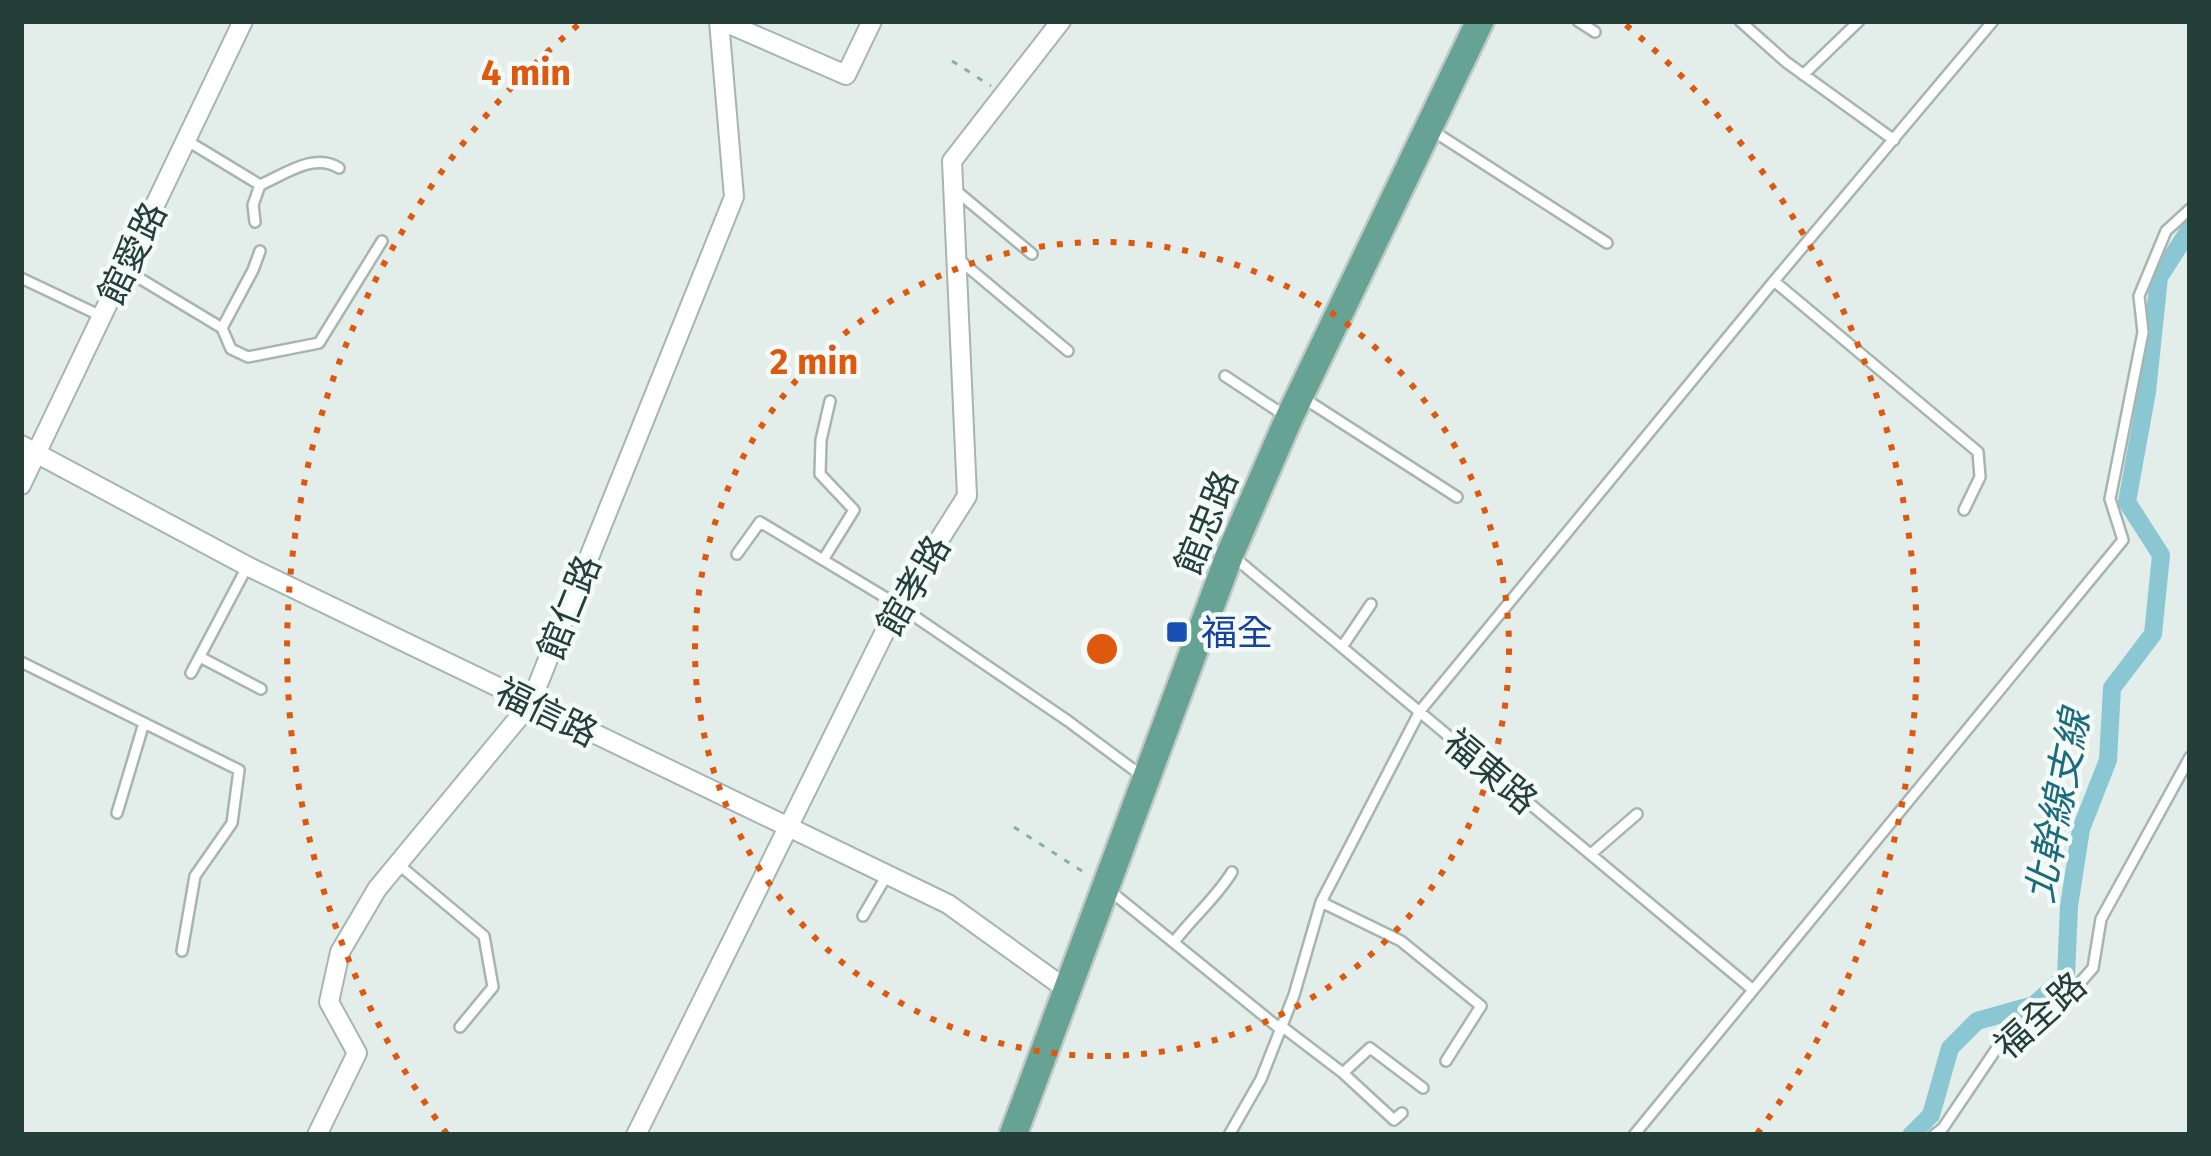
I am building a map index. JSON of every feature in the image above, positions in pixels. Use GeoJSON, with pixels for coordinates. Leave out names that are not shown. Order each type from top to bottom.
{"type":"FeatureCollection","features":[{"type":"Feature","properties":{"kind":"main road","name":"館忠路"},"geometry":{"type":"LineString","coordinates":[[1013,1135],[1230,554],[1294,407],[1480,21]]}},
{"type":"Feature","properties":{"kind":"street","name":"館愛路"},"geometry":{"type":"LineString","coordinates":[[21,485],[28,448],[101,316],[243,21]]}},
{"type":"Feature","properties":{"kind":"street","name":"館仁路"},"geometry":{"type":"LineString","coordinates":[[317,1135],[357,1053],[329,1002],[340,952],[377,889],[530,704],[734,197],[721,21],[846,75],[872,21]]}},
{"type":"Feature","properties":{"kind":"street","name":"館孝路"},"geometry":{"type":"LineString","coordinates":[[636,1135],[898,605],[967,496],[952,161],[1060,21]]}},
{"type":"Feature","properties":{"kind":"street","name":"福信路"},"geometry":{"type":"LineString","coordinates":[[28,448],[247,566],[948,904],[1066,989]]}},
{"type":"Feature","properties":{"kind":"lane"},"geometry":{"type":"LineString","coordinates":[[1578,21],[1595,32]]}},
{"type":"Feature","properties":{"kind":"lane"},"geometry":{"type":"LineString","coordinates":[[1740,21],[1894,140]]}},
{"type":"Feature","properties":{"kind":"lane"},"geometry":{"type":"LineString","coordinates":[[1804,75],[1859,21]]}},
{"type":"Feature","properties":{"kind":"lane"},"geometry":{"type":"LineString","coordinates":[[1228,1135],[1261,1079],[1294,995],[1321,902],[1420,712],[1774,280],[1994,21]]}},
{"type":"Feature","properties":{"kind":"lane"},"geometry":{"type":"LineString","coordinates":[[1429,128],[1607,243]]}},
{"type":"Feature","properties":{"kind":"lane"},"geometry":{"type":"LineString","coordinates":[[185,140],[260,184]]}},
{"type":"Feature","properties":{"kind":"lane"},"geometry":{"type":"LineString","coordinates":[[255,222],[253,205],[260,184],[318,160],[339,168]]}},
{"type":"Feature","properties":{"kind":"lane"},"geometry":{"type":"LineString","coordinates":[[954,188],[1032,254]]}},
{"type":"Feature","properties":{"kind":"lane"},"geometry":{"type":"LineString","coordinates":[[1634,1135],[2122,540],[2110,499],[2143,332],[2139,296],[2165,231],[2190,209]]}},
{"type":"Feature","properties":{"kind":"lane"},"geometry":{"type":"LineString","coordinates":[[124,269],[222,328],[231,349],[248,357],[320,343],[382,241]]}},
{"type":"Feature","properties":{"kind":"lane"},"geometry":{"type":"LineString","coordinates":[[222,328],[260,251]]}},
{"type":"Feature","properties":{"kind":"lane"},"geometry":{"type":"LineString","coordinates":[[957,258],[1068,351]]}},
{"type":"Feature","properties":{"kind":"lane"},"geometry":{"type":"LineString","coordinates":[[21,278],[101,316]]}},
{"type":"Feature","properties":{"kind":"lane"},"geometry":{"type":"LineString","coordinates":[[1774,280],[1978,452],[1980,477],[1964,510]]}},
{"type":"Feature","properties":{"kind":"lane"},"geometry":{"type":"LineString","coordinates":[[1225,376],[1294,407],[1457,496]]}},
{"type":"Feature","properties":{"kind":"lane"},"geometry":{"type":"LineString","coordinates":[[823,560],[854,510],[820,474],[821,440],[830,401]]}},
{"type":"Feature","properties":{"kind":"lane"},"geometry":{"type":"LineString","coordinates":[[736,554],[760,522],[898,605],[1145,778]]}},
{"type":"Feature","properties":{"kind":"lane","name":"福東路"},"geometry":{"type":"LineString","coordinates":[[1230,554],[1752,988]]}},
{"type":"Feature","properties":{"kind":"lane"},"geometry":{"type":"LineString","coordinates":[[191,674],[247,566]]}},
{"type":"Feature","properties":{"kind":"lane"},"geometry":{"type":"LineString","coordinates":[[1342,647],[1371,604]]}},
{"type":"Feature","properties":{"kind":"lane"},"geometry":{"type":"LineString","coordinates":[[200,657],[262,689]]}},
{"type":"Feature","properties":{"kind":"lane"},"geometry":{"type":"LineString","coordinates":[[21,662],[239,770],[232,823],[196,876],[182,952]]}},
{"type":"Feature","properties":{"kind":"lane"},"geometry":{"type":"LineString","coordinates":[[117,812],[144,723]]}},
{"type":"Feature","properties":{"kind":"lane","name":"福全路"},"geometry":{"type":"LineString","coordinates":[[1934,1135],[2002,1040],[2055,1011],[2093,968],[2101,919],[2190,757]]}},
{"type":"Feature","properties":{"kind":"lane"},"geometry":{"type":"LineString","coordinates":[[1591,854],[1637,814]]}},
{"type":"Feature","properties":{"kind":"lane"},"geometry":{"type":"LineString","coordinates":[[398,864],[484,936],[493,987],[460,1027]]}},
{"type":"Feature","properties":{"kind":"lane"},"geometry":{"type":"LineString","coordinates":[[1174,942],[1232,872]]}},
{"type":"Feature","properties":{"kind":"lane"},"geometry":{"type":"LineString","coordinates":[[863,916],[886,874]]}},
{"type":"Feature","properties":{"kind":"lane"},"geometry":{"type":"LineString","coordinates":[[1104,886],[1343,1073],[1394,1120],[1402,1113]]}},
{"type":"Feature","properties":{"kind":"lane"},"geometry":{"type":"LineString","coordinates":[[1321,902],[1401,941],[1480,1006],[1446,1061]]}},
{"type":"Feature","properties":{"kind":"lane"},"geometry":{"type":"LineString","coordinates":[[1343,1073],[1370,1048],[1423,1088]]}},
{"type":"Feature","properties":{"kind":"path"},"geometry":{"type":"LineString","coordinates":[[952,61],[1004,94]]}},
{"type":"Feature","properties":{"kind":"path"},"geometry":{"type":"LineString","coordinates":[[1014,827],[1104,886]]}},
{"type":"Feature","properties":{"kind":"waterway","name":"北幹線支線"},"geometry":{"type":"LineString","coordinates":[[1911,1135],[1931,1115],[1950,1048],[1977,1021],[2034,1005],[2066,976],[2069,906],[2081,829],[2108,760],[2112,688],[2153,634],[2161,555],[2127,502],[2147,392],[2159,277],[2190,229]]}},
{"type":"Feature","properties":{"kind":"place","name":"福全"},"geometry":{"type":"Point","coordinates":[1177,632]}}]}
